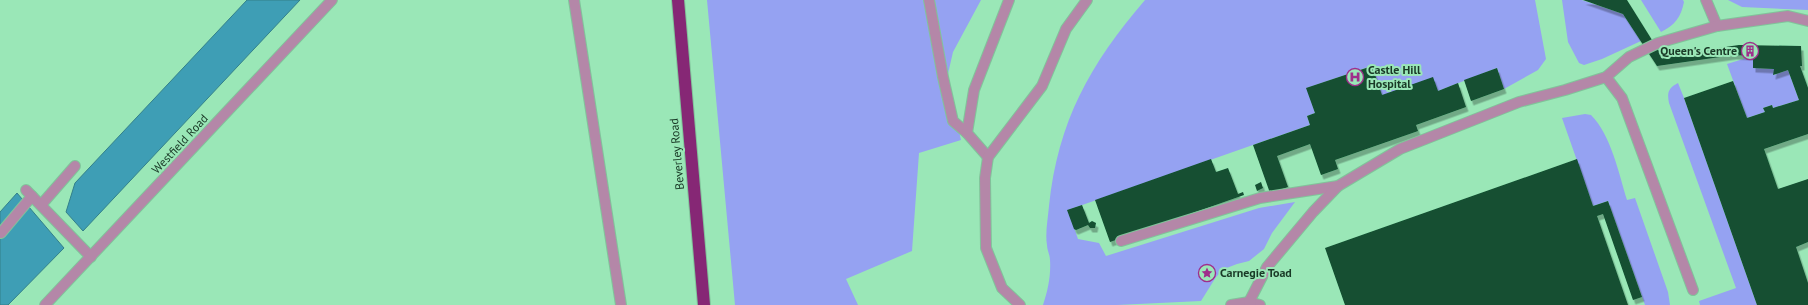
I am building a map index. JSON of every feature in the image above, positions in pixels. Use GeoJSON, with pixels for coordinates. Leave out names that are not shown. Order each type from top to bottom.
{"type":"FeatureCollection","features":[{"type":"Feature","properties":{"kind":"highway","name":"Beverley Road"},"geometry":{"type":"LineString","coordinates":[[678,0],[704,305]]}},
{"type":"Feature","properties":{"kind":"street","name":"Westfield Road"},"geometry":{"type":"LineString","coordinates":[[45,305],[332,0]]}},
{"type":"Feature","properties":{"kind":"street"},"geometry":{"type":"LineString","coordinates":[[574,0],[621,305]]}},
{"type":"Feature","properties":{"kind":"street"},"geometry":{"type":"LineString","coordinates":[[929,0],[943,77],[953,121],[967,133],[988,157]]}},
{"type":"Feature","properties":{"kind":"street"},"geometry":{"type":"LineString","coordinates":[[967,133],[974,90],[1009,0]]}},
{"type":"Feature","properties":{"kind":"street"},"geometry":{"type":"LineString","coordinates":[[1020,305],[1002,288],[986,248],[985,178],[988,157],[1042,86],[1066,29],[1087,0]]}},
{"type":"Feature","properties":{"kind":"street"},"geometry":{"type":"LineString","coordinates":[[1706,0],[1717,26]]}},
{"type":"Feature","properties":{"kind":"street"},"geometry":{"type":"LineString","coordinates":[[1250,303],[1268,267],[1313,212],[1338,186],[1400,149],[1519,102],[1606,77],[1629,57],[1658,43],[1717,26],[1788,16],[1808,21]]}},
{"type":"Feature","properties":{"kind":"street"},"geometry":{"type":"LineString","coordinates":[[1606,77],[1622,98],[1693,290]]}},
{"type":"Feature","properties":{"kind":"street"},"geometry":{"type":"LineString","coordinates":[[41,205],[75,166]]}},
{"type":"Feature","properties":{"kind":"street"},"geometry":{"type":"LineString","coordinates":[[1121,241],[1260,198],[1338,186]]}},
{"type":"Feature","properties":{"kind":"street"},"geometry":{"type":"LineString","coordinates":[[1,233],[29,193],[90,258]]}},
{"type":"Feature","properties":{"kind":"street"},"geometry":{"type":"LineString","coordinates":[[1230,305],[1250,303],[1260,305]]}},
{"type":"Feature","properties":{"kind":"shaded area"},"geometry":{"type":"Polygon","coordinates":[[[247,0],[300,0],[83,231],[66,212],[75,183],[247,0]]]}},
{"type":"Feature","properties":{"kind":"shaded area"},"geometry":{"type":"Polygon","coordinates":[[[707,0],[981,0],[953,52],[947,78],[961,140],[919,153],[912,251],[846,279],[858,305],[735,305],[707,0]]]}},
{"type":"Feature","properties":{"kind":"shaded area"},"geometry":{"type":"Polygon","coordinates":[[[1145,0],[1535,0],[1546,59],[1538,70],[1504,89],[1497,68],[1438,91],[1382,95],[1371,66],[1307,88],[1315,113],[1307,116],[1310,125],[1068,210],[1078,239],[1099,243],[1106,256],[1259,208],[1295,202],[1272,233],[1264,249],[1249,261],[1224,269],[1216,277],[1201,301],[1117,305],[1043,305],[1050,277],[1050,258],[1046,236],[1053,175],[1069,120],[1080,95],[1108,47],[1145,0]]]}},
{"type":"Feature","properties":{"kind":"shaded area"},"geometry":{"type":"Polygon","coordinates":[[[1562,0],[1582,0],[1623,14],[1641,41],[1602,59],[1584,65],[1579,63],[1568,42],[1562,0]]]}},
{"type":"Feature","properties":{"kind":"shaded area"},"geometry":{"type":"Polygon","coordinates":[[[1641,0],[1683,0],[1684,2],[1677,20],[1661,32],[1641,0]]]}},
{"type":"Feature","properties":{"kind":"shaded area"},"geometry":{"type":"Polygon","coordinates":[[[1728,0],[1808,0],[1808,10],[1742,7],[1728,0]]]}},
{"type":"Feature","properties":{"kind":"shaded area"},"geometry":{"type":"Polygon","coordinates":[[[1753,56],[1753,68],[1774,69],[1774,75],[1788,70],[1799,100],[1773,108],[1772,105],[1763,108],[1765,112],[1747,118],[1727,64],[1753,56]]]}},
{"type":"Feature","properties":{"kind":"shaded area"},"geometry":{"type":"Polygon","coordinates":[[[1678,83],[1757,305],[1700,305],[1699,301],[1736,288],[1669,103],[1669,91],[1678,83]]]}},
{"type":"Feature","properties":{"kind":"shaded area"},"geometry":{"type":"Polygon","coordinates":[[[1585,114],[1591,115],[1604,133],[1614,155],[1627,200],[1635,198],[1668,292],[1670,305],[1645,305],[1608,201],[1593,206],[1562,118],[1585,114]]]}},
{"type":"Feature","properties":{"kind":"shaded area"},"geometry":{"type":"Polygon","coordinates":[[[17,193],[64,248],[8,305],[0,305],[0,212],[17,193]]]}},
{"type":"Feature","properties":{"kind":"building"},"geometry":{"type":"Polygon","coordinates":[[[1583,0],[1627,0],[1662,56],[1739,45],[1801,46],[1802,66],[1800,66],[1808,88],[1808,134],[1764,149],[1778,189],[1808,179],[1808,242],[1796,247],[1808,283],[1808,305],[1757,305],[1684,98],[1733,81],[1747,118],[1765,112],[1763,108],[1772,105],[1773,108],[1799,100],[1788,70],[1773,75],[1774,69],[1753,68],[1753,56],[1734,55],[1657,66],[1623,14],[1583,0]]]}},
{"type":"Feature","properties":{"kind":"building"},"geometry":{"type":"Polygon","coordinates":[[[1372,66],[1382,95],[1433,77],[1438,91],[1458,83],[1466,107],[1416,125],[1418,131],[1335,160],[1338,169],[1321,175],[1310,144],[1277,156],[1288,187],[1270,193],[1253,145],[1310,125],[1307,116],[1315,113],[1306,88],[1372,66]]]}},
{"type":"Feature","properties":{"kind":"building"},"geometry":{"type":"Polygon","coordinates":[[[1497,68],[1504,89],[1471,101],[1464,80],[1497,68]]]}},
{"type":"Feature","properties":{"kind":"building"},"geometry":{"type":"Polygon","coordinates":[[[1211,159],[1216,172],[1228,168],[1238,194],[1243,192],[1244,195],[1110,242],[1095,200],[1211,159]]]}},
{"type":"Feature","properties":{"kind":"building"},"geometry":{"type":"Polygon","coordinates":[[[1577,159],[1593,206],[1608,201],[1642,297],[1633,300],[1603,214],[1597,216],[1628,305],[1345,305],[1325,248],[1577,159]]]}},
{"type":"Feature","properties":{"kind":"building"},"geometry":{"type":"Polygon","coordinates":[[[1261,182],[1263,188],[1257,191],[1255,185],[1261,182]]]}},
{"type":"Feature","properties":{"kind":"building"},"geometry":{"type":"Polygon","coordinates":[[[1082,205],[1089,223],[1092,221],[1096,223],[1095,228],[1090,228],[1088,225],[1076,230],[1074,229],[1067,210],[1082,205]]]}},
{"type":"Feature","properties":{"kind":"place","name":"Queen's Centre"},"geometry":{"type":"Point","coordinates":[1750,51]}},
{"type":"Feature","properties":{"kind":"place","name":"Castle Hill Hospital"},"geometry":{"type":"Point","coordinates":[1355,77]}},
{"type":"Feature","properties":{"kind":"place","name":"Carnegie Toad"},"geometry":{"type":"Point","coordinates":[1207,273]}}]}
